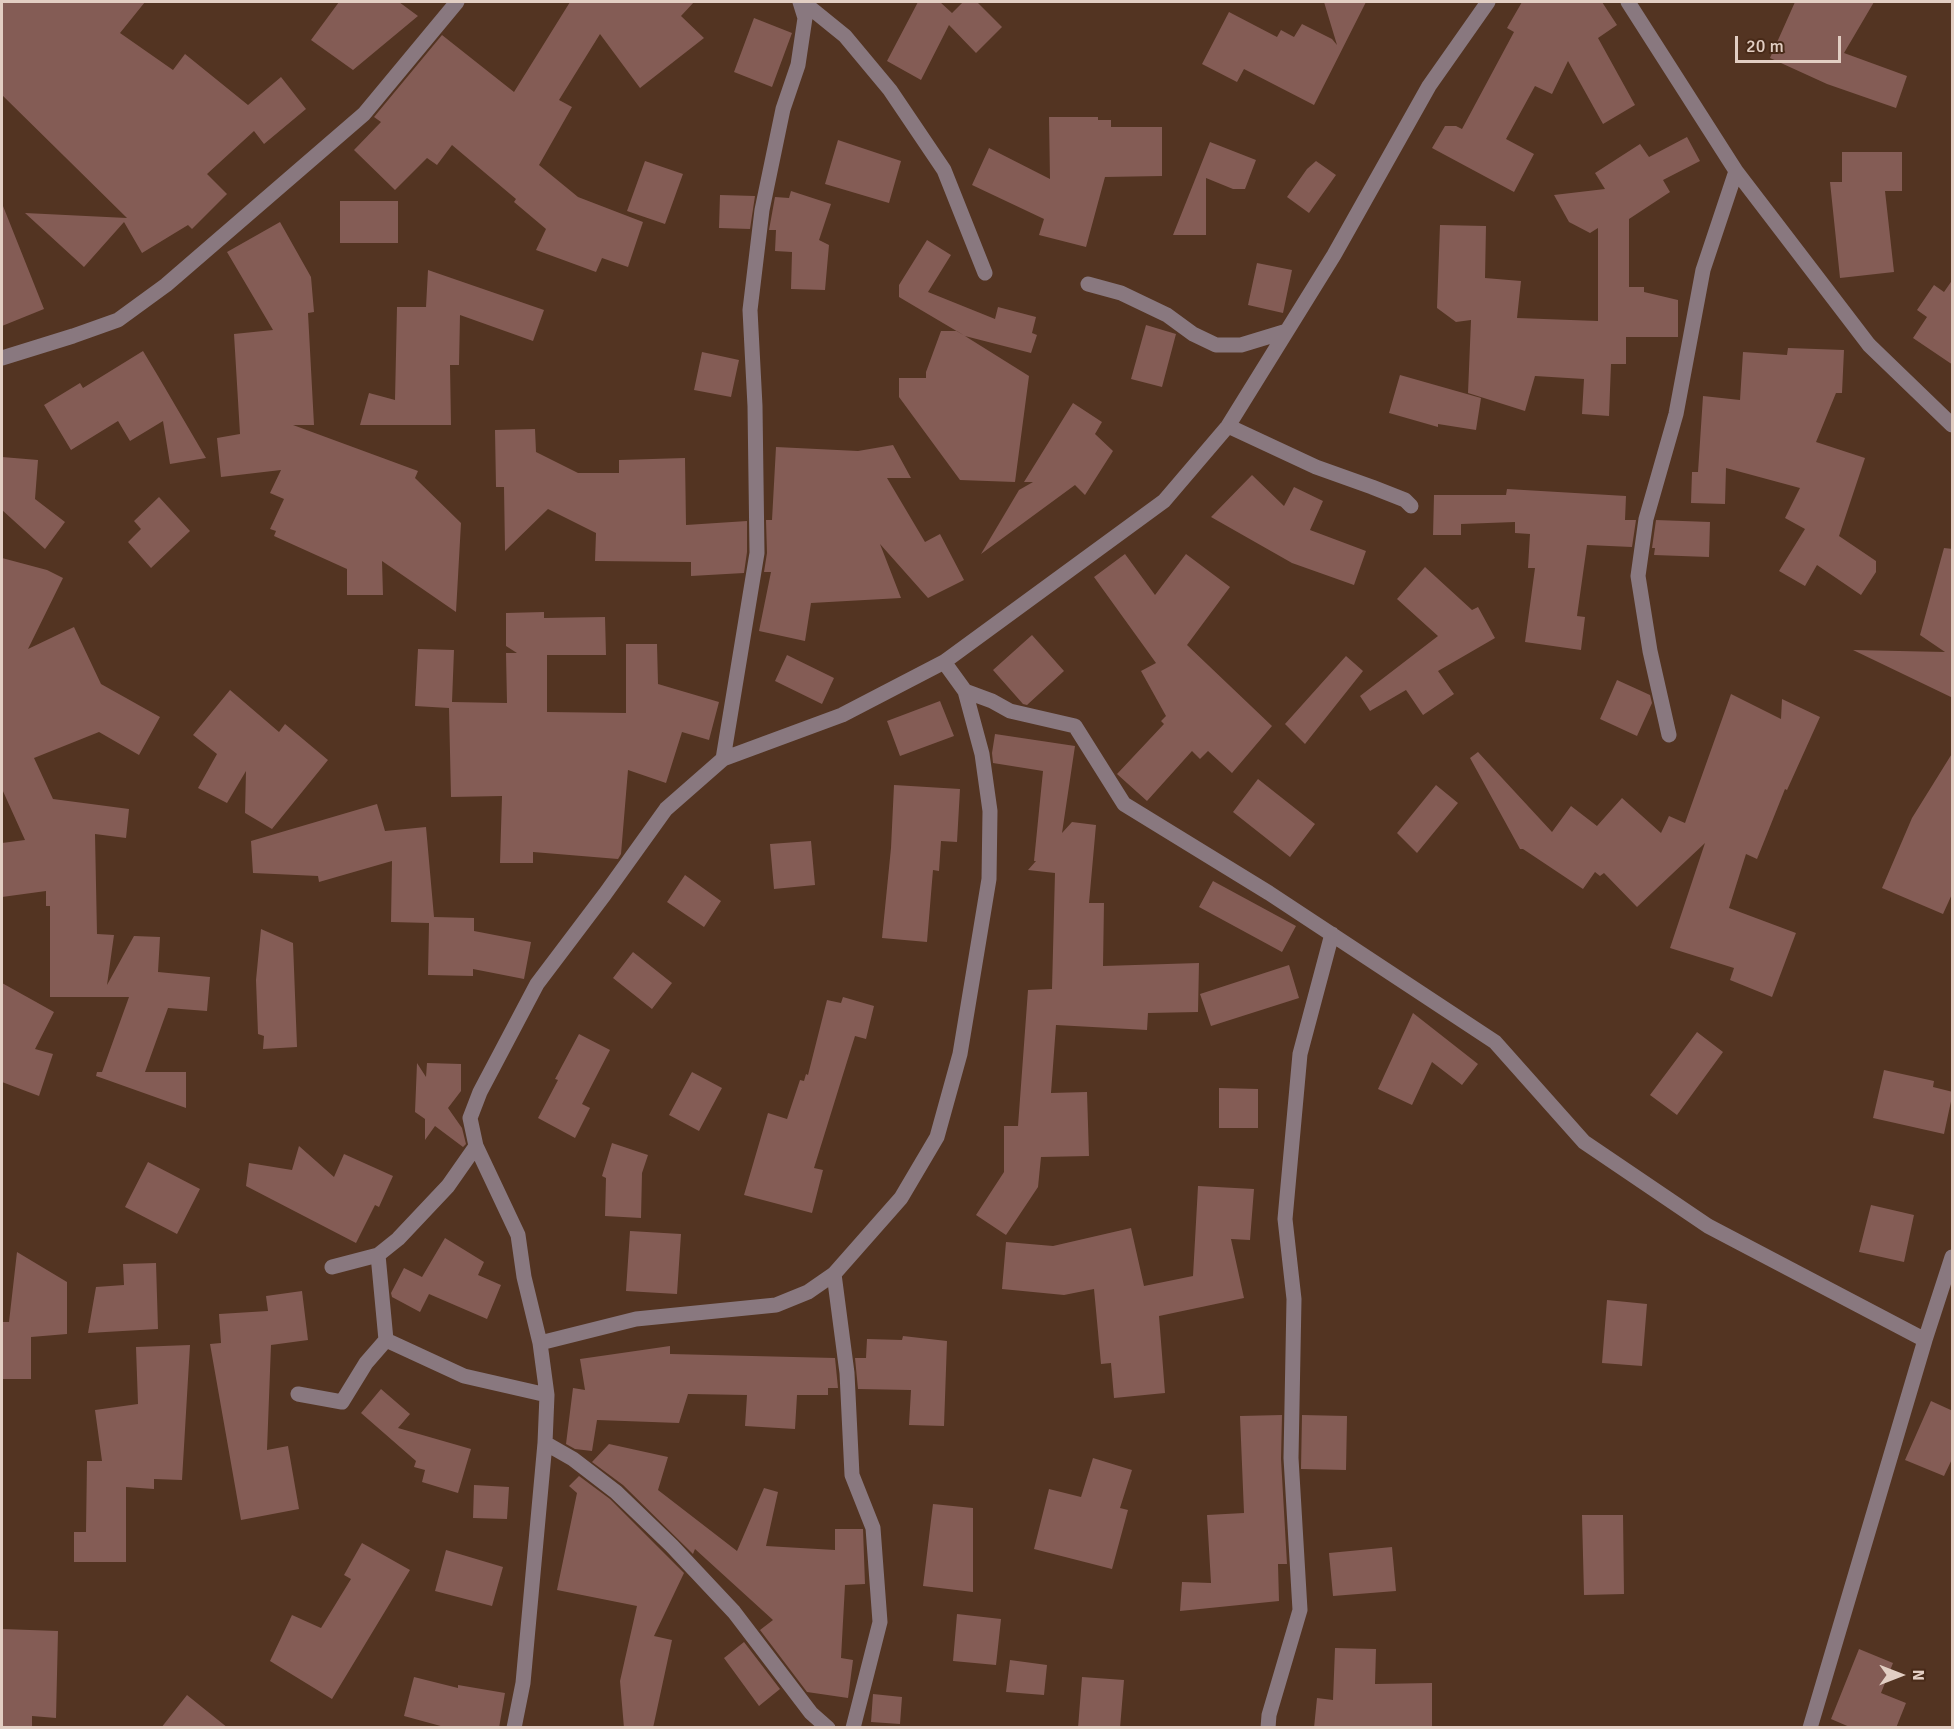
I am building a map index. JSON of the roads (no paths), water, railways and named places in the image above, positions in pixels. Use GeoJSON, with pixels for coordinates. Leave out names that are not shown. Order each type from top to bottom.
{"type":"FeatureCollection","features":[{"type":"Feature","properties":{"kind":"street"},"geometry":{"type":"LineString","coordinates":[[2,358],[118,320],[166,285],[364,114],[457,2]]}},
{"type":"Feature","properties":{"kind":"street"},"geometry":{"type":"LineString","coordinates":[[802,2],[845,36],[890,90],[945,170],[985,273]]}},
{"type":"Feature","properties":{"kind":"street"},"geometry":{"type":"LineString","coordinates":[[723,759],[757,553],[755,406],[750,310],[762,210],[783,109],[798,65],[806,18],[802,2]]}},
{"type":"Feature","properties":{"kind":"street"},"geometry":{"type":"LineString","coordinates":[[514,1728],[523,1683],[545,1443],[547,1395],[540,1343],[524,1277],[518,1235],[476,1146],[470,1118],[480,1092],[537,984],[666,809],[723,759],[842,715],[945,662],[1164,501],[1228,426],[1334,255],[1429,86],[1488,2]]}},
{"type":"Feature","properties":{"kind":"street"},"geometry":{"type":"LineString","coordinates":[[1628,2],[1736,171],[1869,345],[1953,425]]}},
{"type":"Feature","properties":{"kind":"street"},"geometry":{"type":"LineString","coordinates":[[1669,735],[1650,651],[1638,576],[1646,519],[1676,414],[1703,270],[1736,171]]}},
{"type":"Feature","properties":{"kind":"street"},"geometry":{"type":"LineString","coordinates":[[1088,284],[1121,292],[1167,315],[1193,334],[1216,345],[1241,345],[1287,331]]}},
{"type":"Feature","properties":{"kind":"street"},"geometry":{"type":"LineString","coordinates":[[1228,426],[1316,467],[1405,500],[1411,506]]}},
{"type":"Feature","properties":{"kind":"street"},"geometry":{"type":"LineString","coordinates":[[540,1343],[636,1318],[776,1305],[808,1292],[834,1274],[901,1198],[937,1137],[960,1054],[989,879],[990,811],[982,754],[964,691],[945,662]]}},
{"type":"Feature","properties":{"kind":"street"},"geometry":{"type":"LineString","coordinates":[[964,691],[992,701],[1010,711],[1075,726],[1124,804],[1332,934],[1495,1042],[1584,1142],[1708,1226],[1925,1340]]}},
{"type":"Feature","properties":{"kind":"street"},"geometry":{"type":"LineString","coordinates":[[1268,1728],[1269,1715],[1300,1610],[1292,1458],[1294,1299],[1285,1219],[1300,1054],[1332,934]]}},
{"type":"Feature","properties":{"kind":"street"},"geometry":{"type":"LineString","coordinates":[[332,1267],[378,1255],[398,1239],[448,1186],[476,1146]]}},
{"type":"Feature","properties":{"kind":"street"},"geometry":{"type":"LineString","coordinates":[[298,1394],[342,1402],[366,1363],[386,1340],[378,1255]]}},
{"type":"Feature","properties":{"kind":"street"},"geometry":{"type":"LineString","coordinates":[[1810,1728],[1925,1340],[1953,1257]]}},
{"type":"Feature","properties":{"kind":"street"},"geometry":{"type":"LineString","coordinates":[[834,1274],[847,1372],[852,1475],[873,1528],[880,1622],[853,1728]]}},
{"type":"Feature","properties":{"kind":"street"},"geometry":{"type":"LineString","coordinates":[[386,1340],[464,1376],[547,1395]]}},
{"type":"Feature","properties":{"kind":"street"},"geometry":{"type":"LineString","coordinates":[[545,1443],[573,1459],[616,1492],[672,1546],[734,1612],[811,1713],[828,1728]]}}]}
